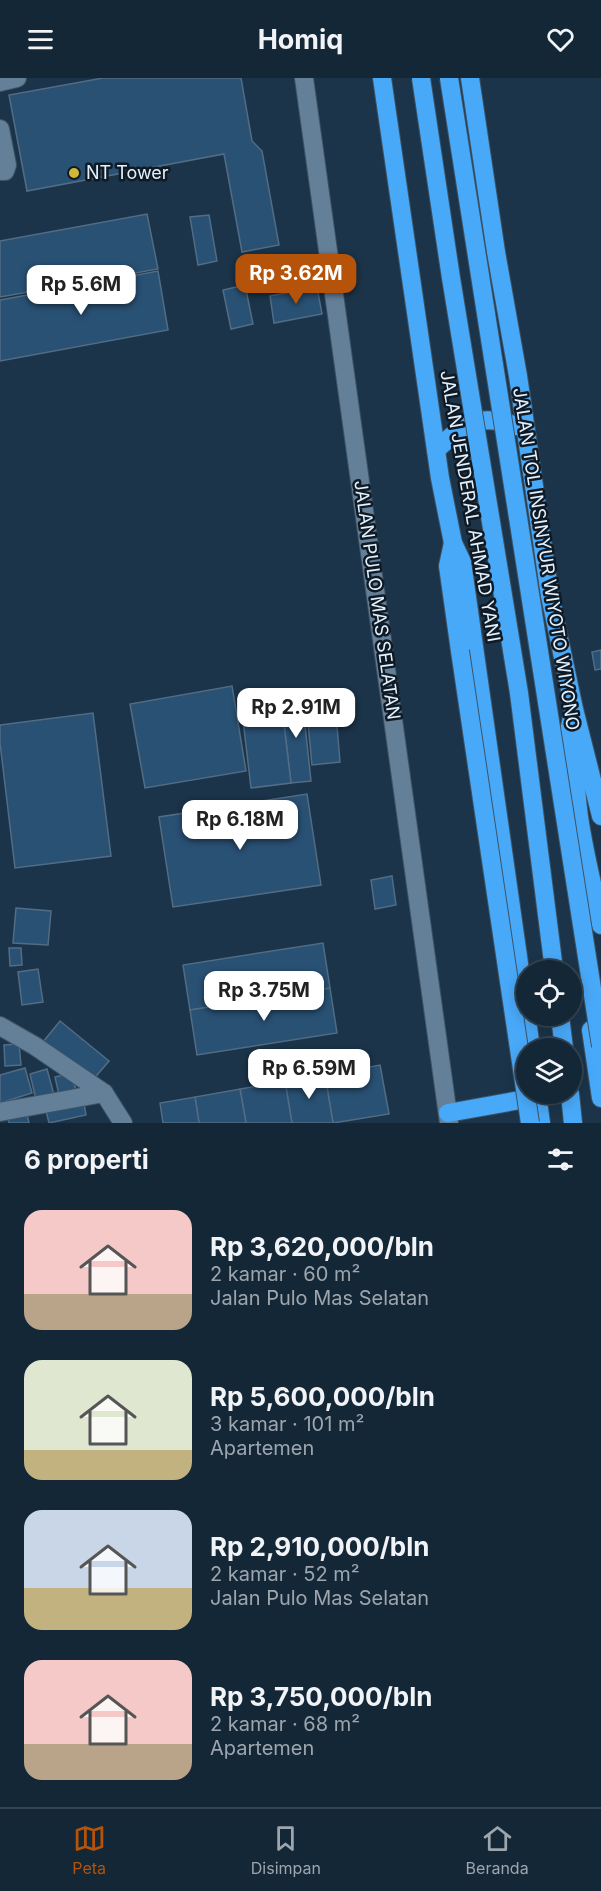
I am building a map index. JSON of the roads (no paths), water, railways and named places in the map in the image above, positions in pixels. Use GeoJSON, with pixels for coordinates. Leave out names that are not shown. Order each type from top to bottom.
{"type":"FeatureCollection","features":[{"type":"Feature","properties":{"kind":"highway","name":"JALAN JENDERAL AHMAD YANI"},"geometry":{"type":"LineString","coordinates":[[382,78],[436,450],[453,543],[462,562],[530,1038]]}},
{"type":"Feature","properties":{"kind":"highway"},"geometry":{"type":"LineString","coordinates":[[421,78],[519,693],[553,960]]}},
{"type":"Feature","properties":{"kind":"highway","name":"JALAN TOL INSINYUR WIYOTO WIYONO"},"geometry":{"type":"LineString","coordinates":[[449,78],[601,1046]]}},
{"type":"Feature","properties":{"kind":"highway"},"geometry":{"type":"LineString","coordinates":[[470,78],[550,596],[574,709],[601,816]]}},
{"type":"Feature","properties":{"kind":"highway"},"geometry":{"type":"LineString","coordinates":[[436,450],[457,430],[480,420],[504,422],[525,430]]}},
{"type":"Feature","properties":{"kind":"highway"},"geometry":{"type":"LineString","coordinates":[[453,543],[448,566],[530,1123]]}},
{"type":"Feature","properties":{"kind":"highway"},"geometry":{"type":"LineString","coordinates":[[574,709],[557,787],[557,803],[601,1098]]}},
{"type":"Feature","properties":{"kind":"highway"},"geometry":{"type":"LineString","coordinates":[[579,730],[575,760],[575,792],[601,925]]}},
{"type":"Feature","properties":{"kind":"highway"},"geometry":{"type":"LineString","coordinates":[[452,1116],[516,1099]]}},
{"type":"Feature","properties":{"kind":"highway"},"geometry":{"type":"LineString","coordinates":[[538,1104],[540,1123]]}},
{"type":"Feature","properties":{"kind":"highway"},"geometry":{"type":"LineString","coordinates":[[571,1104],[573,1123]]}},
{"type":"Feature","properties":{"kind":"street"},"geometry":{"type":"LineString","coordinates":[[0,82],[17,78]]}},
{"type":"Feature","properties":{"kind":"street","name":"JALAN PULO MAS SELATAN"},"geometry":{"type":"LineString","coordinates":[[304,78],[452,1116]]}},
{"type":"Feature","properties":{"kind":"street"},"geometry":{"type":"LineString","coordinates":[[0,129],[8,165],[5,171],[0,171]]}},
{"type":"Feature","properties":{"kind":"street"},"geometry":{"type":"LineString","coordinates":[[0,1023],[104,1093],[123,1123]]}},
{"type":"Feature","properties":{"kind":"street"},"geometry":{"type":"LineString","coordinates":[[0,1112],[104,1093]]}},
{"type":"Feature","properties":{"kind":"place","name":"NT Tower"},"geometry":{"type":"Point","coordinates":[74,173]}}]}
